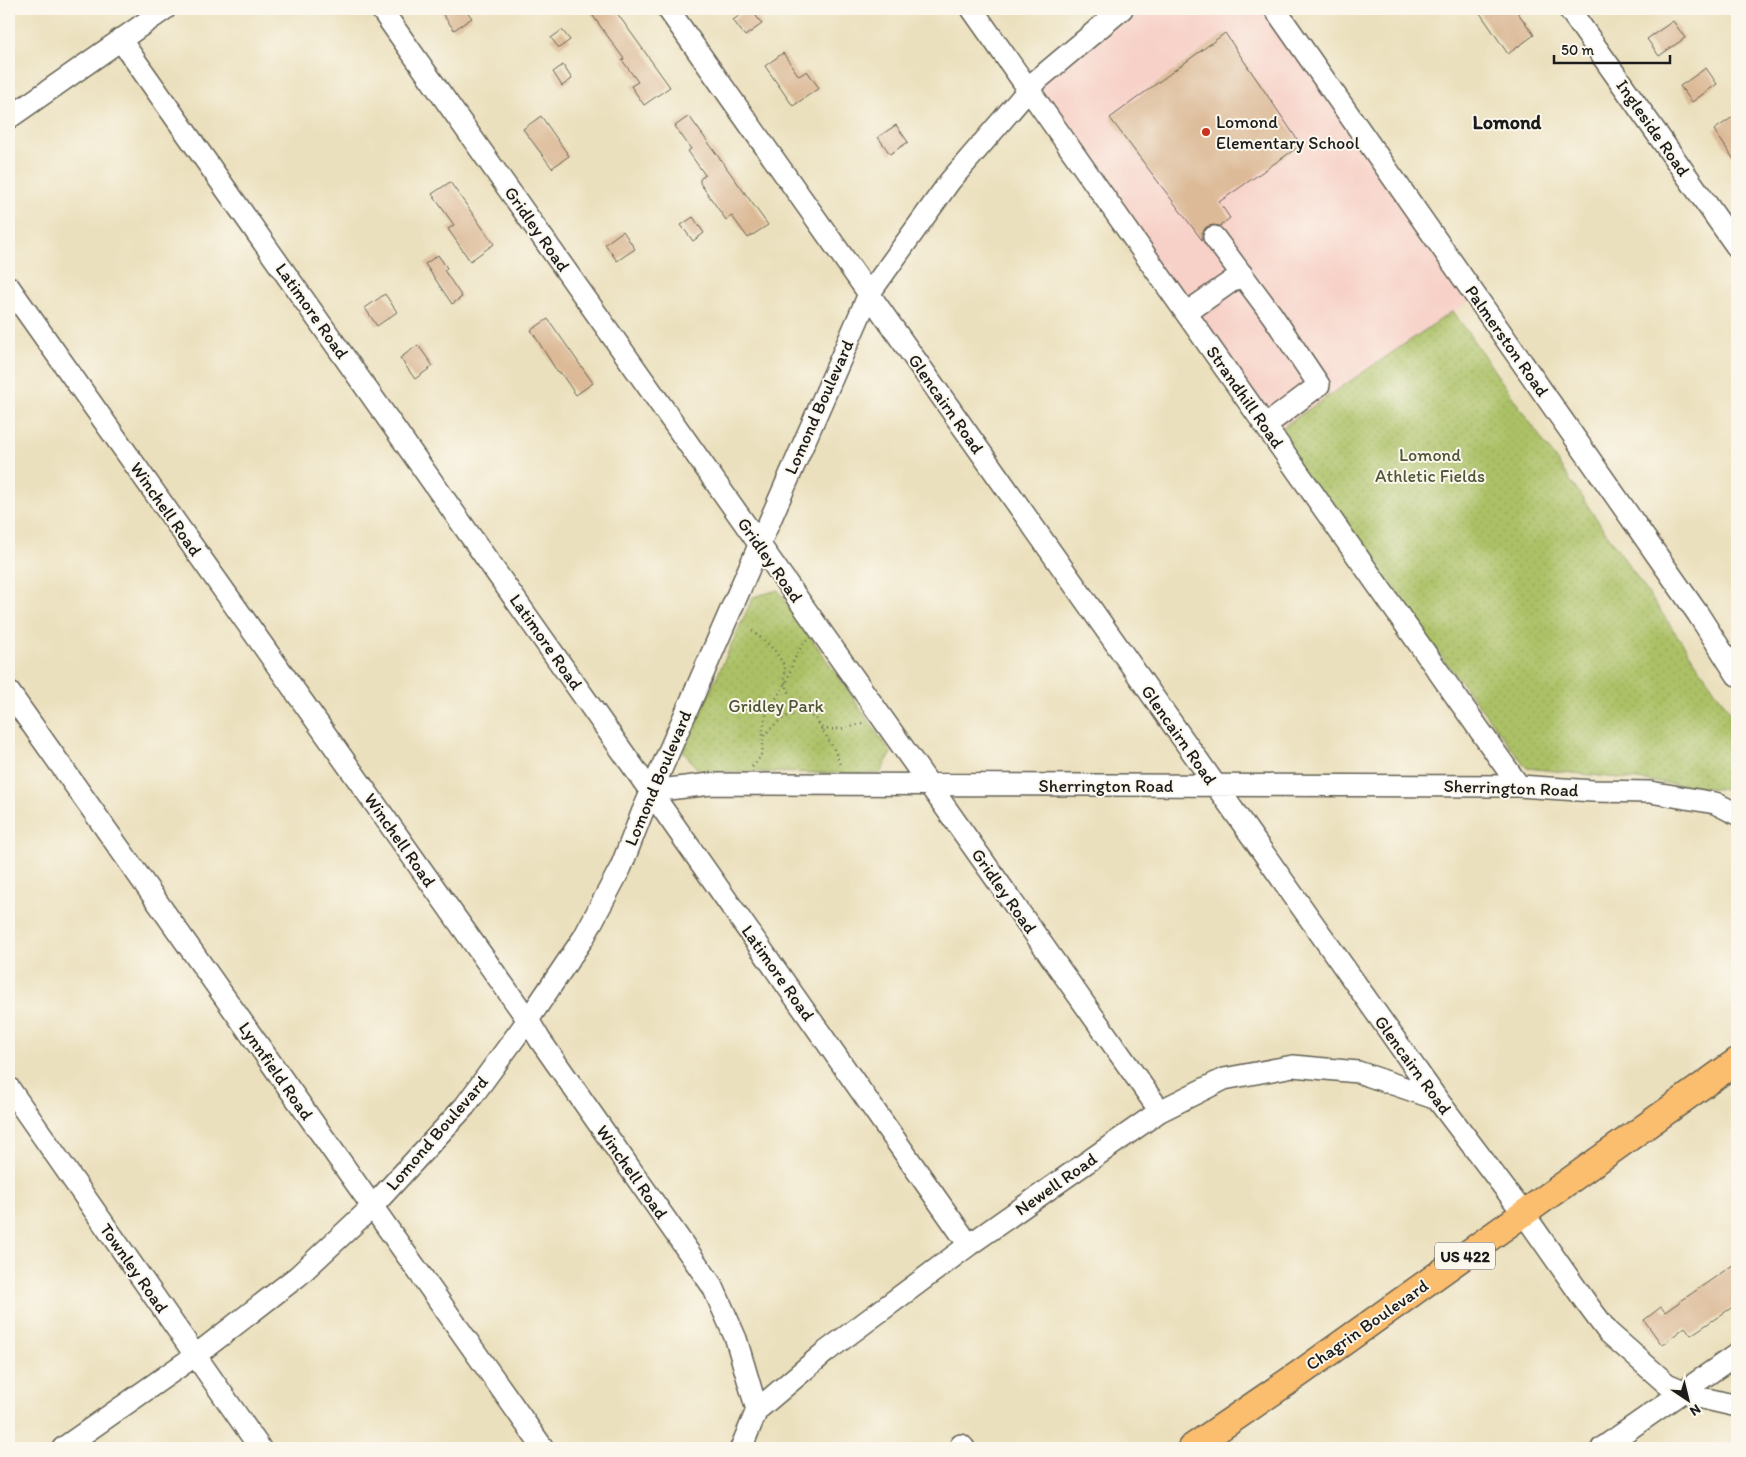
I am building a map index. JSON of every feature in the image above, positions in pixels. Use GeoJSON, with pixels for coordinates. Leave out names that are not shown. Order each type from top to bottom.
{"type":"FeatureCollection","features":[{"type":"Feature","properties":{"kind":"main road","name":"Chagrin Boulevard"},"geometry":{"type":"LineString","coordinates":[[1191,1448],[1524,1214],[1737,1061]]}},
{"type":"Feature","properties":{"kind":"street"},"geometry":{"type":"LineString","coordinates":[[9,118],[165,9]]}},
{"type":"Feature","properties":{"kind":"street","name":"Gridley Road"},"geometry":{"type":"LineString","coordinates":[[381,9],[1160,1111]]}},
{"type":"Feature","properties":{"kind":"street","name":"Glencairn Road"},"geometry":{"type":"LineString","coordinates":[[668,9],[1214,786],[1436,1099],[1524,1214],[1581,1297],[1608,1332],[1667,1384],[1698,1397],[1737,1406]]}},
{"type":"Feature","properties":{"kind":"street","name":"Strandhill Road"},"geometry":{"type":"LineString","coordinates":[[972,9],[1519,786]]}},
{"type":"Feature","properties":{"kind":"street","name":"Lomond Boulevard"},"geometry":{"type":"LineString","coordinates":[[63,1448],[196,1355],[298,1276],[372,1207],[465,1106],[528,1020],[584,937],[621,867],[651,792],[869,294],[950,182],[1036,81],[1122,9]]}},
{"type":"Feature","properties":{"kind":"street","name":"Palmerston Road"},"geometry":{"type":"LineString","coordinates":[[1275,9],[1693,606],[1737,675]]}},
{"type":"Feature","properties":{"kind":"street","name":"Ingleside Road"},"geometry":{"type":"LineString","coordinates":[[1568,9],[1737,246]]}},
{"type":"Feature","properties":{"kind":"street","name":"Latimore Road"},"geometry":{"type":"LineString","coordinates":[[120,40],[969,1245]]}},
{"type":"Feature","properties":{"kind":"street"},"geometry":{"type":"LineString","coordinates":[[1214,237],[1319,385],[1265,426]]}},
{"type":"Feature","properties":{"kind":"street"},"geometry":{"type":"LineString","coordinates":[[1186,313],[1242,274]]}},
{"type":"Feature","properties":{"kind":"street","name":"Winchell Road"},"geometry":{"type":"LineString","coordinates":[[9,287],[528,1020],[540,1040],[713,1287],[736,1339],[757,1410]]}},
{"type":"Feature","properties":{"kind":"street","name":"Lynnfield Road"},"geometry":{"type":"LineString","coordinates":[[9,692],[543,1448]]}},
{"type":"Feature","properties":{"kind":"street","name":"Sherrington Road"},"geometry":{"type":"LineString","coordinates":[[651,792],[711,784],[1519,786],[1593,791],[1650,792],[1715,803],[1737,814]]}},
{"type":"Feature","properties":{"kind":"street","name":"Newell Road"},"geometry":{"type":"LineString","coordinates":[[741,1448],[757,1410],[824,1353],[969,1245],[1160,1111],[1224,1079],[1293,1066],[1358,1072],[1436,1099]]}},
{"type":"Feature","properties":{"kind":"street","name":"Townley Road"},"geometry":{"type":"LineString","coordinates":[[9,1088],[260,1448]]}},
{"type":"Feature","properties":{"kind":"street"},"geometry":{"type":"LineString","coordinates":[[1602,1448],[1737,1354]]}},
{"type":"Feature","properties":{"kind":"path"},"geometry":{"type":"LineString","coordinates":[[752,631],[776,652],[785,668],[785,683],[793,702],[806,714],[816,719],[834,749],[843,770]]}},
{"type":"Feature","properties":{"kind":"path"},"geometry":{"type":"LineString","coordinates":[[748,770],[757,762],[763,752],[764,723],[769,707],[785,683],[798,649],[808,639]]}},
{"type":"Feature","properties":{"kind":"path"},"geometry":{"type":"LineString","coordinates":[[763,737],[775,722],[799,713],[806,714]]}},
{"type":"Feature","properties":{"kind":"path"},"geometry":{"type":"LineString","coordinates":[[822,729],[836,730],[858,725],[866,721]]}},
{"type":"Feature","properties":{"kind":"shaded area"},"geometry":{"type":"Polygon","coordinates":[[[1122,9],[1275,9],[1476,297],[1271,435],[1039,105],[1036,81],[1122,9]]]}},
{"type":"Feature","properties":{"kind":"green space","name":"Lomond Athletic Fields"},"geometry":{"type":"Polygon","coordinates":[[[1453,311],[1733,716],[1737,726],[1737,791],[1527,768],[1271,435],[1453,311]]]}},
{"type":"Feature","properties":{"kind":"green space","name":"Gridley Park"},"geometry":{"type":"Polygon","coordinates":[[[778,590],[891,753],[880,774],[699,771],[683,751],[753,597],[778,590]]]}},
{"type":"Feature","properties":{"kind":"building"},"geometry":{"type":"Polygon","coordinates":[[[439,9],[465,9],[472,18],[454,30],[439,9]]]}},
{"type":"Feature","properties":{"kind":"building"},"geometry":{"type":"Polygon","coordinates":[[[588,9],[614,9],[670,87],[644,105],[631,86],[638,82],[588,9]]]}},
{"type":"Feature","properties":{"kind":"building"},"geometry":{"type":"Polygon","coordinates":[[[751,9],[762,24],[745,36],[733,20],[751,9]]]}},
{"type":"Feature","properties":{"kind":"building"},"geometry":{"type":"Polygon","coordinates":[[[1486,9],[1515,9],[1534,35],[1508,54],[1480,13],[1486,9]]]}},
{"type":"Feature","properties":{"kind":"building"},"geometry":{"type":"Polygon","coordinates":[[[1673,21],[1685,38],[1659,56],[1647,39],[1673,21]]]}},
{"type":"Feature","properties":{"kind":"building"},"geometry":{"type":"Polygon","coordinates":[[[562,30],[570,40],[559,48],[551,38],[562,30]]]}},
{"type":"Feature","properties":{"kind":"building","name":"Lomond Elementary School"},"geometry":{"type":"Polygon","coordinates":[[[1225,33],[1301,145],[1219,202],[1230,218],[1220,226],[1206,227],[1202,233],[1202,240],[1110,118],[1225,33]]]}},
{"type":"Feature","properties":{"kind":"building"},"geometry":{"type":"Polygon","coordinates":[[[783,53],[799,76],[807,71],[819,88],[793,106],[765,66],[783,53]]]}},
{"type":"Feature","properties":{"kind":"building"},"geometry":{"type":"Polygon","coordinates":[[[563,65],[572,79],[562,86],[553,72],[563,65]]]}},
{"type":"Feature","properties":{"kind":"building"},"geometry":{"type":"Polygon","coordinates":[[[1706,68],[1717,84],[1692,102],[1680,86],[1706,68]]]}},
{"type":"Feature","properties":{"kind":"building"},"geometry":{"type":"Polygon","coordinates":[[[1737,114],[1737,164],[1714,130],[1737,114]]]}},
{"type":"Feature","properties":{"kind":"building"},"geometry":{"type":"Polygon","coordinates":[[[541,116],[569,156],[552,168],[523,129],[541,116]]]}},
{"type":"Feature","properties":{"kind":"building"},"geometry":{"type":"Polygon","coordinates":[[[689,116],[768,225],[748,238],[732,216],[726,220],[700,183],[700,179],[705,175],[688,151],[691,149],[675,126],[689,116]]]}},
{"type":"Feature","properties":{"kind":"building"},"geometry":{"type":"Polygon","coordinates":[[[896,125],[908,142],[890,154],[878,137],[896,125]]]}},
{"type":"Feature","properties":{"kind":"building"},"geometry":{"type":"Polygon","coordinates":[[[450,182],[494,244],[470,261],[448,229],[454,225],[432,194],[450,182]]]}},
{"type":"Feature","properties":{"kind":"building"},"geometry":{"type":"Polygon","coordinates":[[[693,217],[704,233],[693,241],[681,225],[693,217]]]}},
{"type":"Feature","properties":{"kind":"building"},"geometry":{"type":"Polygon","coordinates":[[[623,231],[635,249],[617,261],[605,244],[623,231]]]}},
{"type":"Feature","properties":{"kind":"building"},"geometry":{"type":"Polygon","coordinates":[[[438,255],[447,268],[444,270],[462,297],[452,304],[425,264],[438,255]]]}},
{"type":"Feature","properties":{"kind":"building"},"geometry":{"type":"Polygon","coordinates":[[[385,294],[397,312],[377,326],[365,308],[385,294]]]}},
{"type":"Feature","properties":{"kind":"building"},"geometry":{"type":"Polygon","coordinates":[[[548,319],[593,383],[576,395],[560,372],[558,373],[531,330],[548,319]]]}},
{"type":"Feature","properties":{"kind":"building"},"geometry":{"type":"Polygon","coordinates":[[[418,345],[433,366],[415,379],[400,358],[418,345]]]}},
{"type":"Feature","properties":{"kind":"building"},"geometry":{"type":"Polygon","coordinates":[[[1737,1262],[1737,1304],[1691,1335],[1685,1327],[1662,1345],[1644,1320],[1661,1307],[1665,1312],[1737,1262]]]}},
{"type":"Feature","properties":{"kind":"place","name":"Lomond Elementary School"},"geometry":{"type":"Point","coordinates":[1206,132]}},
{"type":"Feature","properties":{"kind":"district","name":"Lomond"},"geometry":{"type":"Point","coordinates":[1507,122]}}]}
